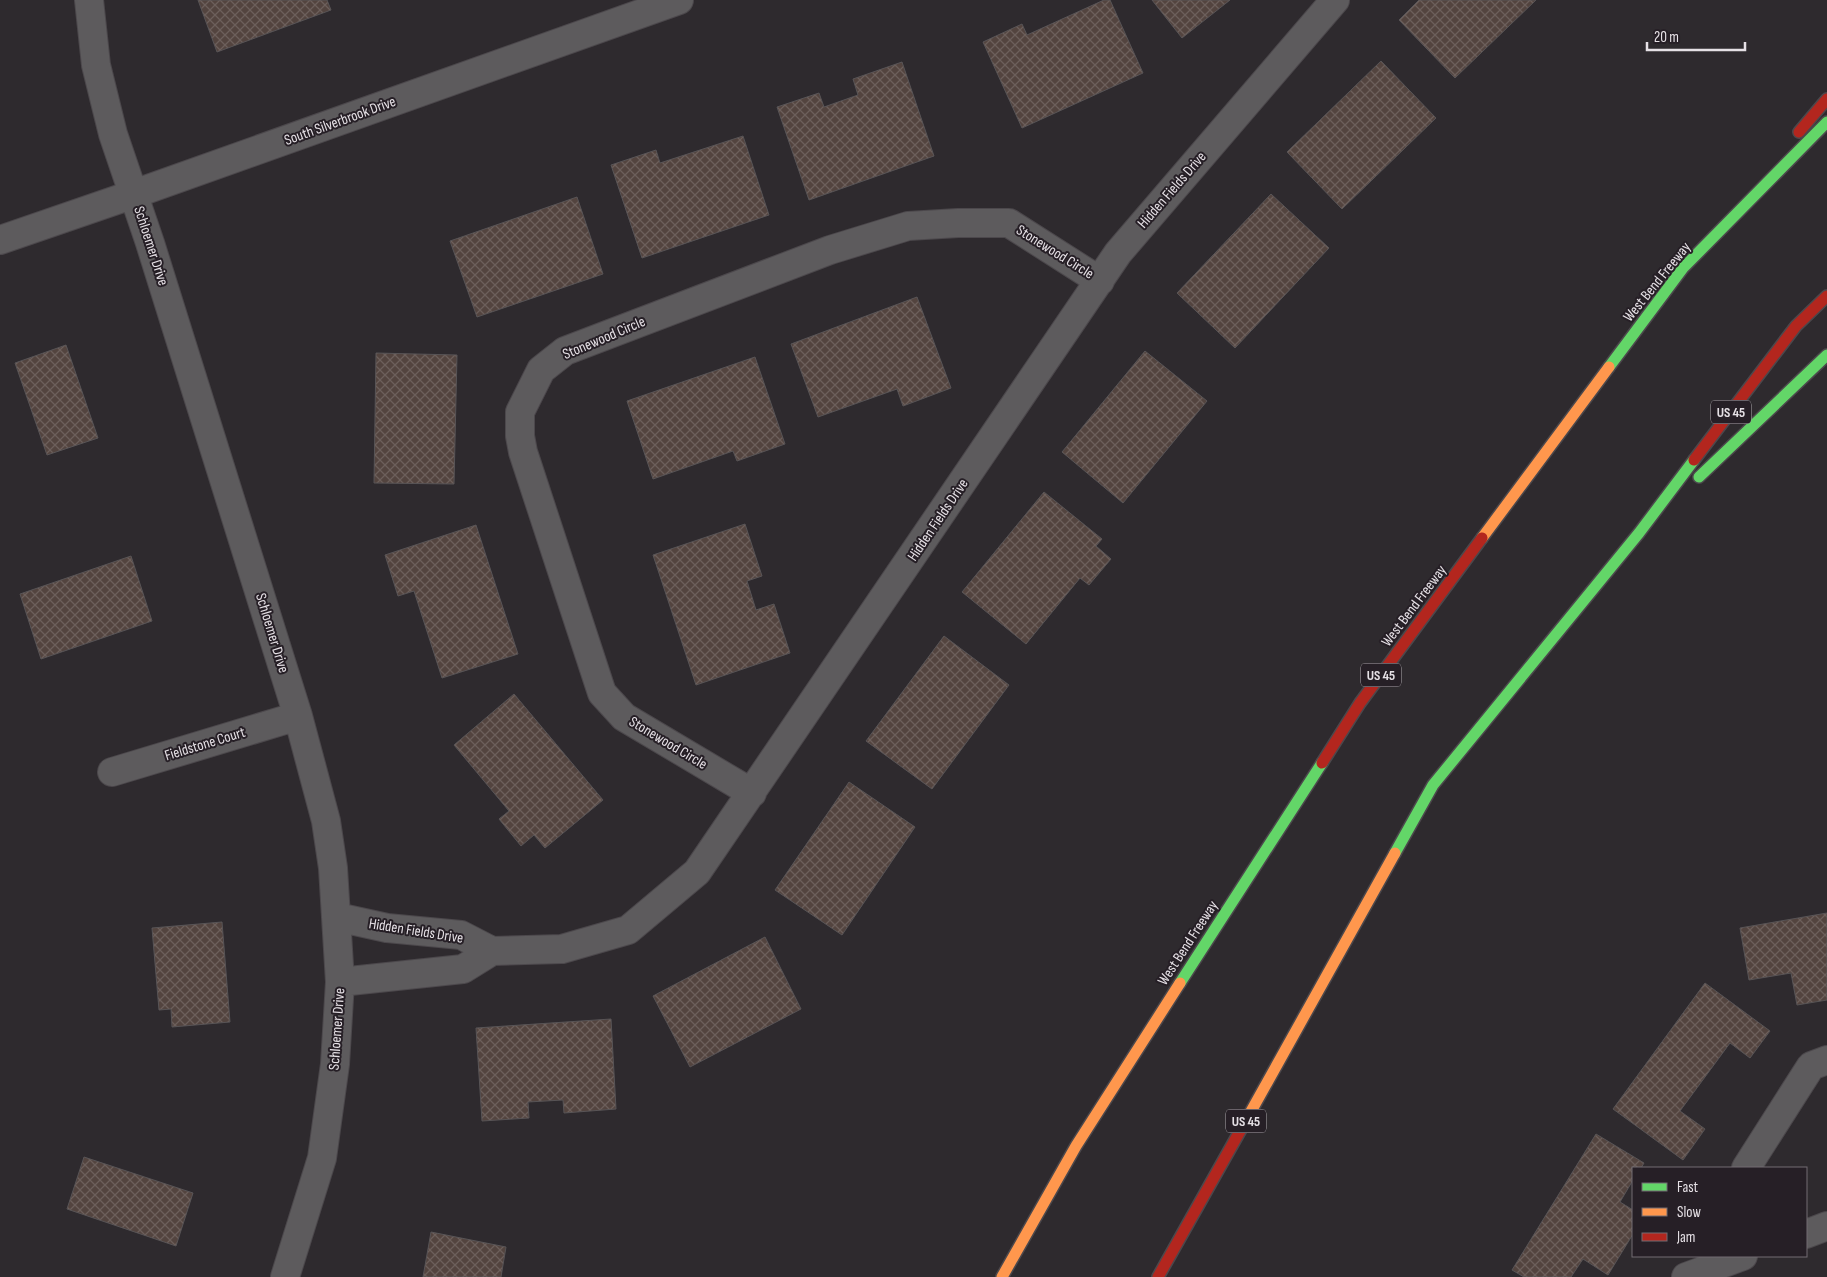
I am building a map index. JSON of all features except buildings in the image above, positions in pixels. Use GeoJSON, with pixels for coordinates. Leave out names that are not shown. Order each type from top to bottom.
{"type":"FeatureCollection","features":[{"type":"Feature","properties":{"kind":"highway"},"geometry":{"type":"LineString","coordinates":[[1683,268],[1827,99]]}},
{"type":"Feature","properties":{"kind":"highway","name":"West Bend Freeway"},"geometry":{"type":"LineString","coordinates":[[1002,1277],[1076,1146],[1360,703],[1683,268],[1827,122]]}},
{"type":"Feature","properties":{"kind":"highway","name":"US 45"},"geometry":{"type":"LineString","coordinates":[[1158,1277],[1433,785],[1640,533],[1796,326],[1827,296]]}},
{"type":"Feature","properties":{"kind":"highway"},"geometry":{"type":"LineString","coordinates":[[1640,533],[1827,355]]}},
{"type":"Feature","properties":{"kind":"street","name":"Schloemer Drive"},"geometry":{"type":"LineString","coordinates":[[89,0],[96,65],[113,134],[134,194],[298,716],[326,821],[334,868],[340,982],[335,1064],[322,1158],[285,1277]]}},
{"type":"Feature","properties":{"kind":"street","name":"South Silverbrook Drive"},"geometry":{"type":"LineString","coordinates":[[0,240],[679,0]]}},
{"type":"Feature","properties":{"kind":"street","name":"Hidden Fields Drive"},"geometry":{"type":"LineString","coordinates":[[337,917],[387,928],[461,935],[492,951],[562,949],[628,930],[697,872],[1118,253],[1335,0]]}},
{"type":"Feature","properties":{"kind":"street","name":"Stonewood Circle"},"geometry":{"type":"LineString","coordinates":[[752,793],[624,717],[602,693],[523,452],[520,436],[520,412],[541,370],[564,351],[830,250],[908,226],[958,223],[1009,223],[1100,281]]}},
{"type":"Feature","properties":{"kind":"street","name":"Fieldstone Court"},"geometry":{"type":"LineString","coordinates":[[112,772],[298,716]]}},
{"type":"Feature","properties":{"kind":"street","name":"Hidden Fields Drive"},"geometry":{"type":"LineString","coordinates":[[340,982],[463,969],[492,951]]}},
{"type":"Feature","properties":{"kind":"street"},"geometry":{"type":"LineString","coordinates":[[1747,1167],[1811,1066],[1827,1060]]}},
{"type":"Feature","properties":{"kind":"street"},"geometry":{"type":"LineString","coordinates":[[1807,1234],[1827,1226]]}},
{"type":"Feature","properties":{"kind":"street"},"geometry":{"type":"LineString","coordinates":[[1686,1277],[1736,1257]]}},
{"type":"Feature","properties":{"kind":"traffic: fast"},"geometry":{"type":"LineString","coordinates":[[1609,367],[1683,268],[1827,122]]}},
{"type":"Feature","properties":{"kind":"traffic: fast"},"geometry":{"type":"LineString","coordinates":[[1699,477],[1827,355]]}},
{"type":"Feature","properties":{"kind":"traffic: fast"},"geometry":{"type":"LineString","coordinates":[[1395,853],[1433,785],[1639,533],[1694,460]]}},
{"type":"Feature","properties":{"kind":"traffic: fast"},"geometry":{"type":"LineString","coordinates":[[1180,983],[1322,763]]}},
{"type":"Feature","properties":{"kind":"traffic: slow"},"geometry":{"type":"LineString","coordinates":[[1482,538],[1609,367]]}},
{"type":"Feature","properties":{"kind":"traffic: slow"},"geometry":{"type":"LineString","coordinates":[[1244,1124],[1395,853]]}},
{"type":"Feature","properties":{"kind":"traffic: slow"},"geometry":{"type":"LineString","coordinates":[[1002,1277],[1076,1146],[1180,983]]}},
{"type":"Feature","properties":{"kind":"traffic: jam"},"geometry":{"type":"LineString","coordinates":[[1799,132],[1827,99]]}},
{"type":"Feature","properties":{"kind":"traffic: jam"},"geometry":{"type":"LineString","coordinates":[[1694,460],[1796,326],[1827,296]]}},
{"type":"Feature","properties":{"kind":"traffic: jam"},"geometry":{"type":"LineString","coordinates":[[1322,763],[1360,703],[1482,538]]}},
{"type":"Feature","properties":{"kind":"traffic: jam"},"geometry":{"type":"LineString","coordinates":[[1158,1277],[1244,1124]]}}]}
